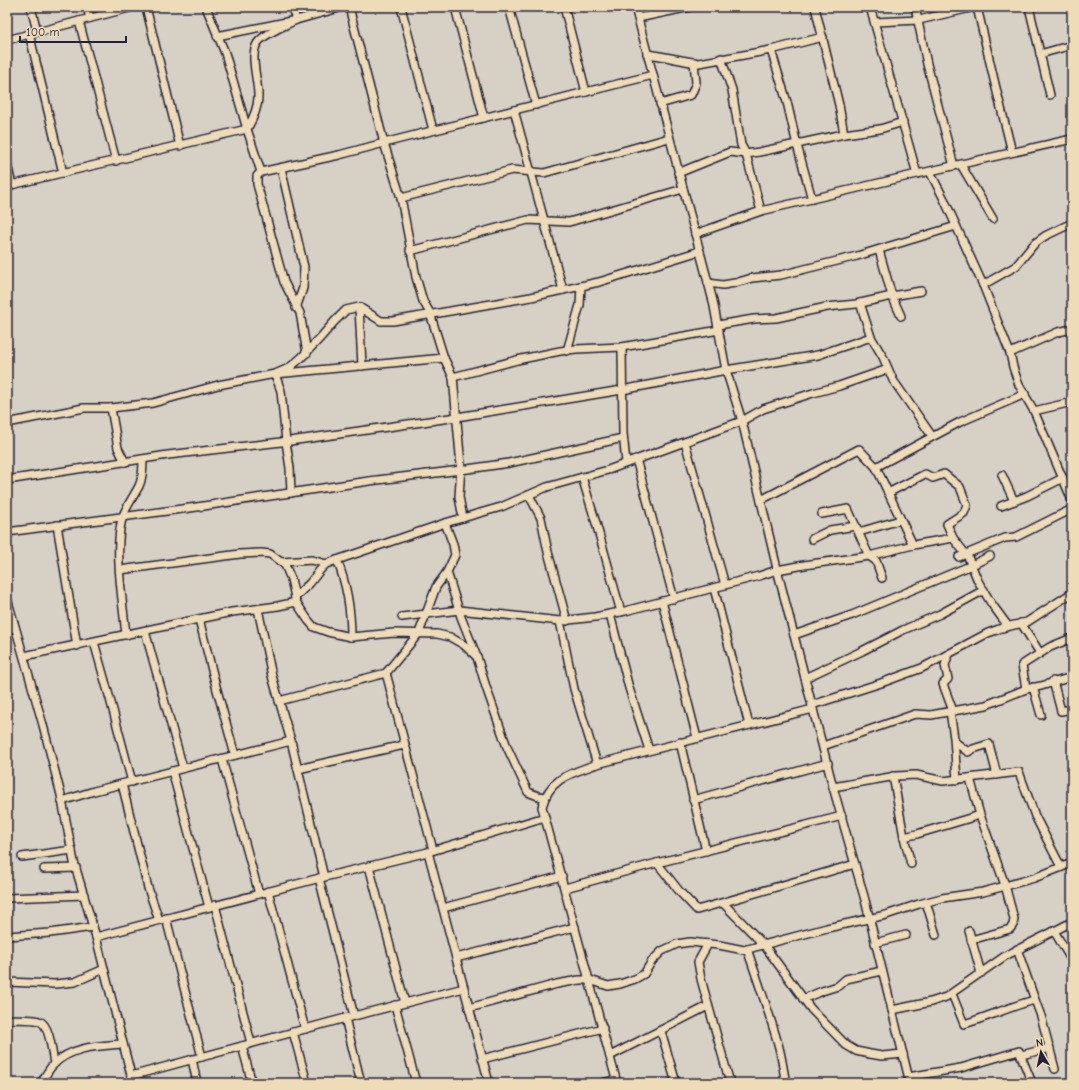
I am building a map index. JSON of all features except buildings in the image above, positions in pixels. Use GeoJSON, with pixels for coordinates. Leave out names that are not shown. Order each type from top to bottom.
{"type":"FeatureCollection","features":[{"type":"Feature","properties":{"kind":"street"},"geometry":{"type":"LineString","coordinates":[[31,7],[37,31]]}},
{"type":"Feature","properties":{"kind":"street"},"geometry":{"type":"LineString","coordinates":[[88,7],[90,18]]}},
{"type":"Feature","properties":{"kind":"street"},"geometry":{"type":"LineString","coordinates":[[7,40],[133,7]]}},
{"type":"Feature","properties":{"kind":"street"},"geometry":{"type":"LineString","coordinates":[[146,7],[180,146]]}},
{"type":"Feature","properties":{"kind":"street"},"geometry":{"type":"LineString","coordinates":[[206,7],[225,53],[261,172]]}},
{"type":"Feature","properties":{"kind":"street"},"geometry":{"type":"LineString","coordinates":[[292,7],[296,20]]}},
{"type":"Feature","properties":{"kind":"street"},"geometry":{"type":"LineString","coordinates":[[217,36],[296,20],[343,7]]}},
{"type":"Feature","properties":{"kind":"street"},"geometry":{"type":"LineString","coordinates":[[349,7],[384,142],[401,198],[416,277],[423,301],[430,313],[444,358],[453,377],[461,470],[459,497],[463,518]]}},
{"type":"Feature","properties":{"kind":"street"},"geometry":{"type":"LineString","coordinates":[[401,7],[433,130]]}},
{"type":"Feature","properties":{"kind":"street"},"geometry":{"type":"LineString","coordinates":[[455,7],[484,118]]}},
{"type":"Feature","properties":{"kind":"street"},"geometry":{"type":"LineString","coordinates":[[509,7],[536,105]]}},
{"type":"Feature","properties":{"kind":"street"},"geometry":{"type":"LineString","coordinates":[[564,7],[586,92]]}},
{"type":"Feature","properties":{"kind":"street"},"geometry":{"type":"LineString","coordinates":[[635,7],[678,173],[696,234],[718,328],[726,370],[742,421],[777,570],[869,918],[909,1080],[961,1068],[1019,1051],[1032,1083]]}},
{"type":"Feature","properties":{"kind":"street"},"geometry":{"type":"LineString","coordinates":[[638,18],[690,7]]}},
{"type":"Feature","properties":{"kind":"street"},"geometry":{"type":"LineString","coordinates":[[815,7],[839,105],[844,134]]}},
{"type":"Feature","properties":{"kind":"street"},"geometry":{"type":"LineString","coordinates":[[870,7],[917,174]]}},
{"type":"Feature","properties":{"kind":"street"},"geometry":{"type":"LineString","coordinates":[[915,7],[919,20],[927,64],[958,165],[993,219]]}},
{"type":"Feature","properties":{"kind":"street"},"geometry":{"type":"LineString","coordinates":[[874,22],[919,20],[976,7],[1012,152]]}},
{"type":"Feature","properties":{"kind":"street"},"geometry":{"type":"LineString","coordinates":[[1029,7],[1050,95]]}},
{"type":"Feature","properties":{"kind":"street"},"geometry":{"type":"LineString","coordinates":[[7,164],[9,185],[180,146],[247,129],[255,114],[258,98],[254,52],[259,40],[296,20]]}},
{"type":"Feature","properties":{"kind":"street"},"geometry":{"type":"LineString","coordinates":[[79,21],[116,161]]}},
{"type":"Feature","properties":{"kind":"street"},"geometry":{"type":"LineString","coordinates":[[28,34],[62,173]]}},
{"type":"Feature","properties":{"kind":"street"},"geometry":{"type":"LineString","coordinates":[[647,54],[694,62],[771,50],[823,37]]}},
{"type":"Feature","properties":{"kind":"street"},"geometry":{"type":"LineString","coordinates":[[1040,54],[1072,45]]}},
{"type":"Feature","properties":{"kind":"street"},"geometry":{"type":"LineString","coordinates":[[771,50],[787,102],[812,199]]}},
{"type":"Feature","properties":{"kind":"street"},"geometry":{"type":"LineString","coordinates":[[721,58],[732,90],[741,145],[746,154],[761,212]]}},
{"type":"Feature","properties":{"kind":"street"},"geometry":{"type":"LineString","coordinates":[[660,104],[691,95],[696,83],[694,62]]}},
{"type":"Feature","properties":{"kind":"street"},"geometry":{"type":"LineString","coordinates":[[307,353],[300,313],[296,308],[284,282],[257,184],[257,176],[261,172],[339,155],[384,142],[653,76]]}},
{"type":"Feature","properties":{"kind":"street"},"geometry":{"type":"LineString","coordinates":[[514,110],[563,290]]}},
{"type":"Feature","properties":{"kind":"street"},"geometry":{"type":"LineString","coordinates":[[678,173],[730,152],[746,154],[759,152],[844,134],[880,129],[903,122]]}},
{"type":"Feature","properties":{"kind":"street"},"geometry":{"type":"LineString","coordinates":[[401,198],[512,170],[544,173],[669,138]]}},
{"type":"Feature","properties":{"kind":"street"},"geometry":{"type":"LineString","coordinates":[[696,234],[761,212],[812,199],[1072,139]]}},
{"type":"Feature","properties":{"kind":"street"},"geometry":{"type":"LineString","coordinates":[[280,168],[304,267],[303,288],[296,308]]}},
{"type":"Feature","properties":{"kind":"street"},"geometry":{"type":"LineString","coordinates":[[930,172],[983,285],[1010,353],[1017,379],[1034,411],[1072,500]]}},
{"type":"Feature","properties":{"kind":"street"},"geometry":{"type":"LineString","coordinates":[[410,251],[528,220],[569,222],[683,189]]}},
{"type":"Feature","properties":{"kind":"street"},"geometry":{"type":"LineString","coordinates":[[983,285],[1016,266],[1035,243],[1045,236],[1072,223]]}},
{"type":"Feature","properties":{"kind":"street"},"geometry":{"type":"LineString","coordinates":[[708,283],[723,285],[752,278],[781,275],[879,250],[956,226]]}},
{"type":"Feature","properties":{"kind":"street"},"geometry":{"type":"LineString","coordinates":[[879,250],[892,296],[901,316]]}},
{"type":"Feature","properties":{"kind":"street"},"geometry":{"type":"LineString","coordinates":[[275,374],[289,368],[307,353],[346,310],[359,307],[381,321],[393,321],[430,313],[531,297],[599,282],[700,251]]}},
{"type":"Feature","properties":{"kind":"street"},"geometry":{"type":"LineString","coordinates":[[567,350],[580,305],[581,286]]}},
{"type":"Feature","properties":{"kind":"street"},"geometry":{"type":"LineString","coordinates":[[453,377],[517,360],[567,350],[622,348],[754,319],[776,318],[827,307],[860,303],[921,291]]}},
{"type":"Feature","properties":{"kind":"street"},"geometry":{"type":"LineString","coordinates":[[860,303],[871,337],[883,356],[893,380],[932,436]]}},
{"type":"Feature","properties":{"kind":"street"},"geometry":{"type":"LineString","coordinates":[[359,307],[362,366]]}},
{"type":"Feature","properties":{"kind":"street"},"geometry":{"type":"LineString","coordinates":[[1010,353],[1058,332],[1072,329]]}},
{"type":"Feature","properties":{"kind":"street"},"geometry":{"type":"LineString","coordinates":[[7,480],[143,459],[286,442],[457,417],[622,390],[726,370],[818,355],[871,337]]}},
{"type":"Feature","properties":{"kind":"street"},"geometry":{"type":"LineString","coordinates":[[622,348],[623,438],[626,463]]}},
{"type":"Feature","properties":{"kind":"street"},"geometry":{"type":"LineString","coordinates":[[7,423],[84,408],[111,408],[153,403],[218,385],[275,374],[444,358]]}},
{"type":"Feature","properties":{"kind":"street"},"geometry":{"type":"LineString","coordinates":[[24,656],[232,612],[278,606],[296,599],[326,564],[463,518],[501,507],[547,487],[582,478],[626,463],[742,421],[763,410],[888,369]]}},
{"type":"Feature","properties":{"kind":"street"},"geometry":{"type":"LineString","coordinates":[[275,374],[282,391],[286,442],[290,468],[291,493]]}},
{"type":"Feature","properties":{"kind":"street"},"geometry":{"type":"LineString","coordinates":[[876,467],[960,422],[1025,394]]}},
{"type":"Feature","properties":{"kind":"street"},"geometry":{"type":"LineString","coordinates":[[1034,411],[1072,402]]}},
{"type":"Feature","properties":{"kind":"street"},"geometry":{"type":"LineString","coordinates":[[111,408],[118,448],[125,462]]}},
{"type":"Feature","properties":{"kind":"street"},"geometry":{"type":"LineString","coordinates":[[7,532],[369,481],[509,463],[623,438]]}},
{"type":"Feature","properties":{"kind":"street"},"geometry":{"type":"LineString","coordinates":[[685,442],[725,585]]}},
{"type":"Feature","properties":{"kind":"street"},"geometry":{"type":"LineString","coordinates":[[761,500],[860,449],[876,467],[913,545]]}},
{"type":"Feature","properties":{"kind":"street"},"geometry":{"type":"LineString","coordinates":[[126,635],[119,550],[123,516],[140,485],[143,470],[143,459]]}},
{"type":"Feature","properties":{"kind":"street"},"geometry":{"type":"LineString","coordinates":[[636,459],[674,599]]}},
{"type":"Feature","properties":{"kind":"street"},"geometry":{"type":"LineString","coordinates":[[888,493],[925,474],[933,478],[944,474],[960,487],[966,505],[964,513],[947,524],[962,555],[972,565],[978,581],[1008,626]]}},
{"type":"Feature","properties":{"kind":"street"},"geometry":{"type":"LineString","coordinates":[[1002,475],[1014,501]]}},
{"type":"Feature","properties":{"kind":"street"},"geometry":{"type":"LineString","coordinates":[[582,478],[621,612]]}},
{"type":"Feature","properties":{"kind":"street"},"geometry":{"type":"LineString","coordinates":[[1001,506],[1063,478]]}},
{"type":"Feature","properties":{"kind":"street"},"geometry":{"type":"LineString","coordinates":[[529,495],[541,518],[564,621],[574,689],[597,764]]}},
{"type":"Feature","properties":{"kind":"street"},"geometry":{"type":"LineString","coordinates":[[822,514],[848,509],[869,556],[876,562],[882,578]]}},
{"type":"Feature","properties":{"kind":"street"},"geometry":{"type":"LineString","coordinates":[[962,555],[1005,538],[1016,537],[1072,509]]}},
{"type":"Feature","properties":{"kind":"street"},"geometry":{"type":"LineString","coordinates":[[812,539],[830,530],[857,529],[900,520]]}},
{"type":"Feature","properties":{"kind":"street"},"geometry":{"type":"LineString","coordinates":[[279,701],[386,673],[419,633],[436,587],[447,572],[454,555],[453,544],[445,524]]}},
{"type":"Feature","properties":{"kind":"street"},"geometry":{"type":"LineString","coordinates":[[57,525],[77,646]]}},
{"type":"Feature","properties":{"kind":"street"},"geometry":{"type":"LineString","coordinates":[[402,617],[459,610],[564,621],[621,612],[674,599],[777,570],[869,556],[913,545],[953,538]]}},
{"type":"Feature","properties":{"kind":"street"},"geometry":{"type":"LineString","coordinates":[[120,570],[261,553],[270,554],[285,565],[291,579],[296,599],[308,620],[314,627],[351,637],[394,633],[437,634],[450,637],[464,645],[477,657]]}},
{"type":"Feature","properties":{"kind":"street"},"geometry":{"type":"LineString","coordinates":[[794,635],[852,615],[990,556]]}},
{"type":"Feature","properties":{"kind":"street"},"geometry":{"type":"LineString","coordinates":[[282,562],[312,560],[326,564]]}},
{"type":"Feature","properties":{"kind":"street"},"geometry":{"type":"LineString","coordinates":[[337,560],[343,575],[350,606],[351,637]]}},
{"type":"Feature","properties":{"kind":"street"},"geometry":{"type":"LineString","coordinates":[[447,572],[505,740],[523,783],[528,792],[545,797]]}},
{"type":"Feature","properties":{"kind":"street"},"geometry":{"type":"LineString","coordinates":[[714,588],[749,725]]}},
{"type":"Feature","properties":{"kind":"street"},"geometry":{"type":"LineString","coordinates":[[805,678],[903,630],[940,614],[984,590]]}},
{"type":"Feature","properties":{"kind":"street"},"geometry":{"type":"LineString","coordinates":[[602,1083],[617,1081],[546,817],[542,807],[545,797],[552,786],[565,776],[597,764],[813,707],[896,678],[922,668],[988,633],[1008,626],[1027,622],[1072,593]]}},
{"type":"Feature","properties":{"kind":"street"},"geometry":{"type":"LineString","coordinates":[[7,598],[43,725],[62,801],[76,868],[96,937],[132,1079],[192,1059],[464,988]]}},
{"type":"Feature","properties":{"kind":"street"},"geometry":{"type":"LineString","coordinates":[[662,601],[698,738]]}},
{"type":"Feature","properties":{"kind":"street"},"geometry":{"type":"LineString","coordinates":[[258,609],[272,676],[298,769],[321,878],[354,1016]]}},
{"type":"Feature","properties":{"kind":"street"},"geometry":{"type":"LineString","coordinates":[[610,614],[629,688],[649,750]]}},
{"type":"Feature","properties":{"kind":"street"},"geometry":{"type":"LineString","coordinates":[[199,619],[235,755]]}},
{"type":"Feature","properties":{"kind":"street"},"geometry":{"type":"LineString","coordinates":[[1021,623],[1040,653]]}},
{"type":"Feature","properties":{"kind":"street"},"geometry":{"type":"LineString","coordinates":[[7,629],[15,628]]}},
{"type":"Feature","properties":{"kind":"street"},"geometry":{"type":"LineString","coordinates":[[145,631],[183,768]]}},
{"type":"Feature","properties":{"kind":"street"},"geometry":{"type":"LineString","coordinates":[[1041,715],[1022,665],[1050,647],[1072,638]]}},
{"type":"Feature","properties":{"kind":"street"},"geometry":{"type":"LineString","coordinates":[[94,642],[132,782]]}},
{"type":"Feature","properties":{"kind":"street"},"geometry":{"type":"LineString","coordinates":[[947,655],[947,660],[944,665],[948,679],[943,684],[952,711],[957,780]]}},
{"type":"Feature","properties":{"kind":"street"},"geometry":{"type":"LineString","coordinates":[[386,673],[430,851],[442,908],[489,1083]]}},
{"type":"Feature","properties":{"kind":"street"},"geometry":{"type":"LineString","coordinates":[[823,746],[915,714],[931,715],[986,705],[1030,688],[1072,677]]}},
{"type":"Feature","properties":{"kind":"street"},"geometry":{"type":"LineString","coordinates":[[1053,681],[1060,712],[1072,709]]}},
{"type":"Feature","properties":{"kind":"street"},"geometry":{"type":"LineString","coordinates":[[62,801],[94,791],[291,741]]}},
{"type":"Feature","properties":{"kind":"street"},"geometry":{"type":"LineString","coordinates":[[680,742],[706,851]]}},
{"type":"Feature","properties":{"kind":"street"},"geometry":{"type":"LineString","coordinates":[[955,742],[968,752],[989,744],[997,775]]}},
{"type":"Feature","properties":{"kind":"street"},"geometry":{"type":"LineString","coordinates":[[298,769],[404,745]]}},
{"type":"Feature","properties":{"kind":"street"},"geometry":{"type":"LineString","coordinates":[[222,759],[259,894]]}},
{"type":"Feature","properties":{"kind":"street"},"geometry":{"type":"LineString","coordinates":[[693,800],[828,763]]}},
{"type":"Feature","properties":{"kind":"street"},"geometry":{"type":"LineString","coordinates":[[172,772],[252,1043]]}},
{"type":"Feature","properties":{"kind":"street"},"geometry":{"type":"LineString","coordinates":[[834,787],[893,776],[916,775],[943,781],[1019,772],[1035,816],[1061,867]]}},
{"type":"Feature","properties":{"kind":"street"},"geometry":{"type":"LineString","coordinates":[[893,776],[904,837],[912,864]]}},
{"type":"Feature","properties":{"kind":"street"},"geometry":{"type":"LineString","coordinates":[[970,778],[980,815],[1005,885],[1014,919],[1013,925],[1010,929],[971,940]]}},
{"type":"Feature","properties":{"kind":"street"},"geometry":{"type":"LineString","coordinates":[[122,784],[148,888],[159,920]]}},
{"type":"Feature","properties":{"kind":"street"},"geometry":{"type":"LineString","coordinates":[[904,837],[980,815]]}},
{"type":"Feature","properties":{"kind":"street"},"geometry":{"type":"LineString","coordinates":[[565,888],[842,816]]}},
{"type":"Feature","properties":{"kind":"street"},"geometry":{"type":"LineString","coordinates":[[96,937],[268,891],[430,851],[546,817]]}},
{"type":"Feature","properties":{"kind":"street"},"geometry":{"type":"LineString","coordinates":[[22,857],[72,850]]}},
{"type":"Feature","properties":{"kind":"street"},"geometry":{"type":"LineString","coordinates":[[657,863],[680,892],[697,910],[855,864]]}},
{"type":"Feature","properties":{"kind":"street"},"geometry":{"type":"LineString","coordinates":[[469,1008],[557,984],[579,980],[590,980],[608,986],[620,984],[644,974],[652,961],[662,950],[677,944],[690,942],[747,950],[869,918],[886,915],[926,902],[983,892],[1034,878],[1072,864]]}},
{"type":"Feature","properties":{"kind":"street"},"geometry":{"type":"LineString","coordinates":[[369,866],[405,1003]]}},
{"type":"Feature","properties":{"kind":"street"},"geometry":{"type":"LineString","coordinates":[[44,869],[76,868]]}},
{"type":"Feature","properties":{"kind":"street"},"geometry":{"type":"LineString","coordinates":[[442,908],[562,876]]}},
{"type":"Feature","properties":{"kind":"street"},"geometry":{"type":"LineString","coordinates":[[268,891],[305,1029]]}},
{"type":"Feature","properties":{"kind":"street"},"geometry":{"type":"LineString","coordinates":[[7,898],[84,895]]}},
{"type":"Feature","properties":{"kind":"street"},"geometry":{"type":"LineString","coordinates":[[926,902],[936,936]]}},
{"type":"Feature","properties":{"kind":"street"},"geometry":{"type":"LineString","coordinates":[[723,903],[764,945],[803,999],[846,1045],[856,1051],[882,1056],[903,1054]]}},
{"type":"Feature","properties":{"kind":"street"},"geometry":{"type":"LineString","coordinates":[[166,918],[202,1057]]}},
{"type":"Feature","properties":{"kind":"street"},"geometry":{"type":"LineString","coordinates":[[892,1010],[931,1002],[946,997],[1005,956],[1072,922]]}},
{"type":"Feature","properties":{"kind":"street"},"geometry":{"type":"LineString","coordinates":[[7,936],[50,933],[93,927]]}},
{"type":"Feature","properties":{"kind":"street"},"geometry":{"type":"LineString","coordinates":[[456,958],[575,927]]}},
{"type":"Feature","properties":{"kind":"street"},"geometry":{"type":"LineString","coordinates":[[969,931],[981,973]]}},
{"type":"Feature","properties":{"kind":"street"},"geometry":{"type":"LineString","coordinates":[[1054,931],[1072,962]]}},
{"type":"Feature","properties":{"kind":"street"},"geometry":{"type":"LineString","coordinates":[[875,943],[906,935]]}},
{"type":"Feature","properties":{"kind":"street"},"geometry":{"type":"LineString","coordinates":[[708,944],[698,962],[708,1006],[730,1083]]}},
{"type":"Feature","properties":{"kind":"street"},"geometry":{"type":"LineString","coordinates":[[1018,949],[1041,1016],[1055,1068]]}},
{"type":"Feature","properties":{"kind":"street"},"geometry":{"type":"LineString","coordinates":[[747,950],[772,1020],[786,1083]]}},
{"type":"Feature","properties":{"kind":"street"},"geometry":{"type":"LineString","coordinates":[[7,982],[55,984],[75,982],[104,969]]}},
{"type":"Feature","properties":{"kind":"street"},"geometry":{"type":"LineString","coordinates":[[803,999],[838,986],[846,979],[882,971]]}},
{"type":"Feature","properties":{"kind":"street"},"geometry":{"type":"LineString","coordinates":[[952,994],[964,1024],[996,1014],[1019,1004],[1035,1000]]}},
{"type":"Feature","properties":{"kind":"street"},"geometry":{"type":"LineString","coordinates":[[395,1005],[416,1083]]}},
{"type":"Feature","properties":{"kind":"street"},"geometry":{"type":"LineString","coordinates":[[610,1056],[708,1006]]}},
{"type":"Feature","properties":{"kind":"street"},"geometry":{"type":"LineString","coordinates":[[345,1018],[361,1083]]}},
{"type":"Feature","properties":{"kind":"street"},"geometry":{"type":"LineString","coordinates":[[7,1019],[39,1021],[44,1024],[47,1029],[54,1064]]}},
{"type":"Feature","properties":{"kind":"street"},"geometry":{"type":"LineString","coordinates":[[482,1059],[603,1028]]}},
{"type":"Feature","properties":{"kind":"street"},"geometry":{"type":"LineString","coordinates":[[660,1030],[676,1083]]}},
{"type":"Feature","properties":{"kind":"street"},"geometry":{"type":"LineString","coordinates":[[293,1032],[307,1083]]}},
{"type":"Feature","properties":{"kind":"street"},"geometry":{"type":"LineString","coordinates":[[41,1083],[54,1064],[64,1056],[90,1047],[123,1044]]}},
{"type":"Feature","properties":{"kind":"street"},"geometry":{"type":"LineString","coordinates":[[242,1046],[252,1083]]}},
{"type":"Feature","properties":{"kind":"street"},"geometry":{"type":"LineString","coordinates":[[1021,1055],[1050,1048]]}},
{"type":"Feature","properties":{"kind":"street"},"geometry":{"type":"LineString","coordinates":[[192,1059],[197,1083]]}}]}
